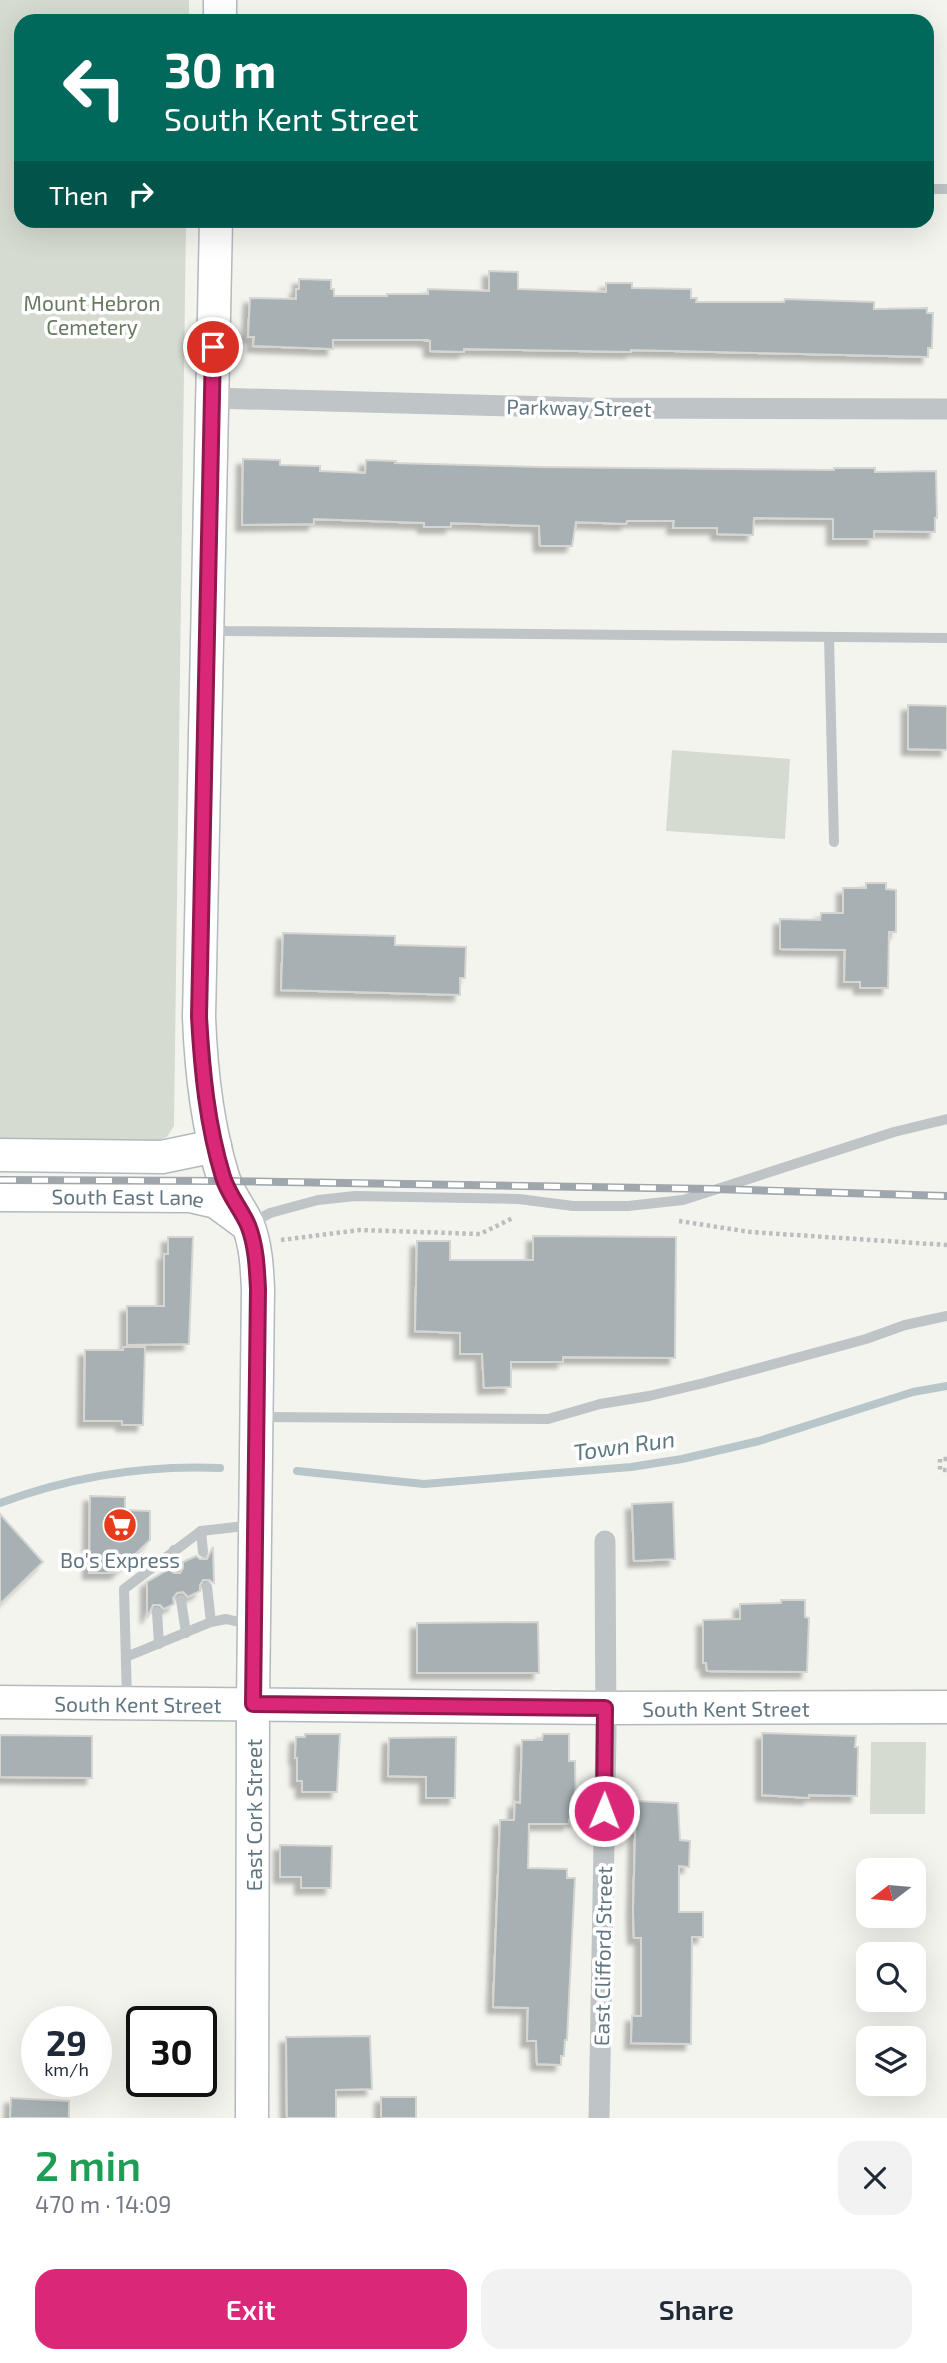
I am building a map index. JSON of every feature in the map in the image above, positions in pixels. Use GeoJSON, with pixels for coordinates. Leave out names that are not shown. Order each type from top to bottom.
{"type":"FeatureCollection","features":[{"type":"Feature","properties":{"kind":"main road","name":"East Cork Street"},"geometry":{"type":"LineString","coordinates":[[216,228],[198,981],[201,1058],[215,1146],[223,1181],[251,1238],[258,1289],[252,2118]]}},
{"type":"Feature","properties":{"kind":"main road","name":"South East Lane"},"geometry":{"type":"LineString","coordinates":[[0,1155],[162,1157],[215,1146]]}},
{"type":"Feature","properties":{"kind":"main road","name":"South East Lane"},"geometry":{"type":"LineString","coordinates":[[0,1195],[190,1196],[216,1202],[251,1238]]}},
{"type":"Feature","properties":{"kind":"main road","name":"South Kent Street"},"geometry":{"type":"LineString","coordinates":[[0,1702],[605,1708],[947,1707]]}},
{"type":"Feature","properties":{"kind":"street","name":"Parkway Street"},"geometry":{"type":"LineString","coordinates":[[212,398],[575,408],[947,409]]}},
{"type":"Feature","properties":{"kind":"street","name":"East Clifford Street"},"geometry":{"type":"LineString","coordinates":[[599,2118],[605,1541]]}},
{"type":"Feature","properties":{"kind":"lane"},"geometry":{"type":"LineString","coordinates":[[208,624],[225,631],[947,638]]}},
{"type":"Feature","properties":{"kind":"lane"},"geometry":{"type":"LineString","coordinates":[[829,637],[834,842]]}},
{"type":"Feature","properties":{"kind":"lane"},"geometry":{"type":"LineString","coordinates":[[251,1238],[270,1213],[318,1200],[355,1196],[519,1199],[573,1206],[628,1206],[683,1200],[894,1132],[947,1119]]}},
{"type":"Feature","properties":{"kind":"lane"},"geometry":{"type":"LineString","coordinates":[[257,1417],[548,1419],[600,1404],[681,1389],[866,1339],[905,1325],[947,1316]]}},
{"type":"Feature","properties":{"kind":"lane"},"geometry":{"type":"LineString","coordinates":[[127,1703],[124,1589],[154,1571],[174,1549],[201,1531],[256,1525]]}},
{"type":"Feature","properties":{"kind":"lane"},"geometry":{"type":"LineString","coordinates":[[201,1531],[203,1552]]}},
{"type":"Feature","properties":{"kind":"lane"},"geometry":{"type":"LineString","coordinates":[[174,1549],[176,1566]]}},
{"type":"Feature","properties":{"kind":"lane"},"geometry":{"type":"LineString","coordinates":[[207,1587],[211,1622]]}},
{"type":"Feature","properties":{"kind":"lane"},"geometry":{"type":"LineString","coordinates":[[181,1600],[186,1633]]}},
{"type":"Feature","properties":{"kind":"lane"},"geometry":{"type":"LineString","coordinates":[[157,1612],[159,1644]]}},
{"type":"Feature","properties":{"kind":"lane"},"geometry":{"type":"LineString","coordinates":[[126,1657],[211,1622],[226,1619],[254,1625]]}},
{"type":"Feature","properties":{"kind":"path"},"geometry":{"type":"LineString","coordinates":[[251,1238],[284,1239],[350,1231],[480,1234],[518,1216]]}},
{"type":"Feature","properties":{"kind":"path"},"geometry":{"type":"LineString","coordinates":[[671,1220],[750,1232],[947,1245]]}},
{"type":"Feature","properties":{"kind":"path"},"geometry":{"type":"LineString","coordinates":[[947,1459],[940,1459],[940,1471],[947,1470]]}},
{"type":"Feature","properties":{"kind":"green space","name":"Mount Hebron Cemetery"},"geometry":{"type":"Polygon","coordinates":[[[0,0],[189,0],[189,14],[14,14],[14,228],[186,228],[174,1126],[167,1137],[152,1142],[0,1140],[0,0]]]}},
{"type":"Feature","properties":{"kind":"green space"},"geometry":{"type":"Polygon","coordinates":[[[672,750],[790,759],[785,839],[666,831],[672,750]]]}},
{"type":"Feature","properties":{"kind":"green space"},"geometry":{"type":"Polygon","coordinates":[[[871,1742],[926,1742],[925,1814],[870,1814],[871,1742]]]}},
{"type":"Feature","properties":{"kind":"building"},"geometry":{"type":"Polygon","coordinates":[[[489,271],[518,272],[518,289],[606,292],[606,283],[632,283],[632,288],[691,289],[691,298],[697,298],[696,302],[784,302],[785,299],[874,302],[874,309],[927,308],[927,313],[933,313],[932,348],[928,348],[928,357],[631,350],[464,349],[464,352],[430,351],[430,341],[427,340],[333,340],[333,349],[253,346],[254,337],[248,337],[250,298],[296,299],[299,279],[331,280],[334,296],[387,296],[428,294],[428,289],[489,291],[489,271]]]}},
{"type":"Feature","properties":{"kind":"building"},"geometry":{"type":"Polygon","coordinates":[[[243,459],[280,460],[280,465],[320,466],[320,471],[365,473],[366,460],[540,467],[834,470],[875,468],[875,472],[936,471],[937,518],[935,532],[874,531],[874,539],[833,539],[833,519],[754,518],[753,535],[717,534],[717,528],[673,528],[674,521],[627,521],[626,524],[576,522],[572,546],[540,546],[539,526],[451,523],[451,527],[424,527],[424,523],[314,519],[314,524],[242,525],[243,459]]]}},
{"type":"Feature","properties":{"kind":"building"},"geometry":{"type":"Polygon","coordinates":[[[908,705],[947,706],[947,750],[908,749],[908,705]]]}},
{"type":"Feature","properties":{"kind":"building"},"geometry":{"type":"Polygon","coordinates":[[[866,883],[886,883],[886,889],[896,890],[896,932],[889,932],[888,988],[860,988],[860,982],[844,982],[845,950],[780,949],[780,919],[820,920],[821,913],[843,913],[843,888],[866,888],[866,883]]]}},
{"type":"Feature","properties":{"kind":"building"},"geometry":{"type":"Polygon","coordinates":[[[283,933],[395,936],[395,945],[466,947],[465,978],[460,978],[460,995],[281,990],[283,933]]]}},
{"type":"Feature","properties":{"kind":"building"},"geometry":{"type":"Polygon","coordinates":[[[533,1236],[676,1237],[675,1358],[563,1357],[563,1362],[511,1362],[511,1387],[484,1388],[482,1354],[460,1354],[460,1333],[415,1331],[417,1241],[450,1241],[450,1260],[533,1260],[533,1236]]]}},
{"type":"Feature","properties":{"kind":"building"},"geometry":{"type":"Polygon","coordinates":[[[168,1237],[193,1237],[189,1344],[127,1345],[127,1306],[164,1306],[164,1254],[168,1254],[168,1237]]]}},
{"type":"Feature","properties":{"kind":"building"},"geometry":{"type":"Polygon","coordinates":[[[123,1347],[145,1347],[143,1425],[122,1425],[122,1421],[84,1421],[85,1350],[123,1350],[123,1347]]]}},
{"type":"Feature","properties":{"kind":"building","name":"Bo's Express"},"geometry":{"type":"Polygon","coordinates":[[[90,1496],[125,1497],[125,1510],[150,1511],[150,1540],[116,1573],[89,1573],[90,1496]]]}},
{"type":"Feature","properties":{"kind":"building"},"geometry":{"type":"Polygon","coordinates":[[[673,1502],[675,1559],[634,1561],[632,1504],[673,1502]]]}},
{"type":"Feature","properties":{"kind":"building"},"geometry":{"type":"Polygon","coordinates":[[[0,1514],[43,1562],[0,1604],[0,1514]]]}},
{"type":"Feature","properties":{"kind":"building"},"geometry":{"type":"Polygon","coordinates":[[[213,1547],[214,1583],[203,1580],[200,1591],[188,1597],[183,1592],[177,1593],[173,1598],[174,1604],[164,1609],[160,1605],[153,1605],[147,1618],[147,1582],[169,1569],[180,1573],[183,1562],[196,1556],[207,1559],[213,1547]]]}},
{"type":"Feature","properties":{"kind":"building"},"geometry":{"type":"Polygon","coordinates":[[[781,1600],[805,1600],[805,1617],[809,1618],[807,1672],[707,1671],[706,1663],[703,1663],[703,1620],[740,1619],[740,1604],[781,1603],[781,1600]]]}},
{"type":"Feature","properties":{"kind":"building"},"geometry":{"type":"Polygon","coordinates":[[[538,1622],[539,1673],[417,1673],[417,1623],[538,1622]]]}},
{"type":"Feature","properties":{"kind":"building"},"geometry":{"type":"Polygon","coordinates":[[[762,1733],[856,1736],[857,1796],[809,1795],[809,1798],[762,1795],[762,1733]]]}},
{"type":"Feature","properties":{"kind":"building"},"geometry":{"type":"Polygon","coordinates":[[[305,1734],[340,1734],[337,1792],[302,1792],[302,1781],[297,1781],[296,1737],[305,1737],[305,1734]]]}},
{"type":"Feature","properties":{"kind":"building"},"geometry":{"type":"Polygon","coordinates":[[[543,1734],[569,1734],[569,1761],[575,1761],[576,1821],[569,1820],[569,1824],[529,1824],[528,1868],[567,1869],[567,1878],[575,1878],[567,2040],[564,2056],[561,2056],[561,2065],[537,2064],[536,2041],[527,2041],[528,2008],[493,2007],[500,1820],[514,1820],[515,1802],[520,1803],[522,1740],[542,1740],[543,1734]]]}},
{"type":"Feature","properties":{"kind":"building"},"geometry":{"type":"Polygon","coordinates":[[[0,1735],[92,1736],[92,1778],[0,1777],[0,1735]]]}},
{"type":"Feature","properties":{"kind":"building"},"geometry":{"type":"Polygon","coordinates":[[[456,1737],[455,1798],[426,1798],[426,1777],[388,1776],[389,1738],[456,1737]]]}},
{"type":"Feature","properties":{"kind":"building"},"geometry":{"type":"Polygon","coordinates":[[[636,1801],[678,1803],[680,1840],[690,1841],[689,1867],[679,1866],[679,1912],[703,1912],[703,1937],[692,1937],[691,2044],[631,2043],[632,2016],[641,2016],[641,1938],[634,1938],[633,1912],[636,1801]]]}},
{"type":"Feature","properties":{"kind":"building"},"geometry":{"type":"Polygon","coordinates":[[[280,1845],[332,1846],[331,1888],[301,1888],[301,1877],[280,1877],[280,1845]]]}},
{"type":"Feature","properties":{"kind":"building"},"geometry":{"type":"Polygon","coordinates":[[[370,2036],[372,2089],[336,2090],[336,2118],[287,2118],[286,2037],[370,2036]]]}},
{"type":"Feature","properties":{"kind":"building"},"geometry":{"type":"Polygon","coordinates":[[[381,2097],[416,2097],[416,2118],[381,2118],[381,2097]]]}},
{"type":"Feature","properties":{"kind":"building"},"geometry":{"type":"Polygon","coordinates":[[[11,2098],[69,2101],[69,2118],[10,2118],[11,2098]]]}},
{"type":"Feature","properties":{"kind":"waterway","name":"Town Run"},"geometry":{"type":"LineString","coordinates":[[297,1471],[424,1484],[631,1467],[682,1459],[759,1441],[913,1392],[947,1386]]}},
{"type":"Feature","properties":{"kind":"waterway","name":"Town Run"},"geometry":{"type":"LineString","coordinates":[[0,1503],[54,1486],[108,1475],[164,1469],[220,1468]]}},
{"type":"Feature","properties":{"kind":"railway"},"geometry":{"type":"LineString","coordinates":[[0,1180],[714,1189],[947,1196]]}},
{"type":"Feature","properties":{"kind":"place","name":"Bo's Express"},"geometry":{"type":"Point","coordinates":[120,1525]}},
{"type":"Feature","properties":{"kind":"route"},"geometry":{"type":"LineString","coordinates":[[213,347],[199,1017],[205,1093],[223,1181],[248,1226],[256,1262],[258,1289],[253,1704],[605,1708],[604,1811]]}}]}
